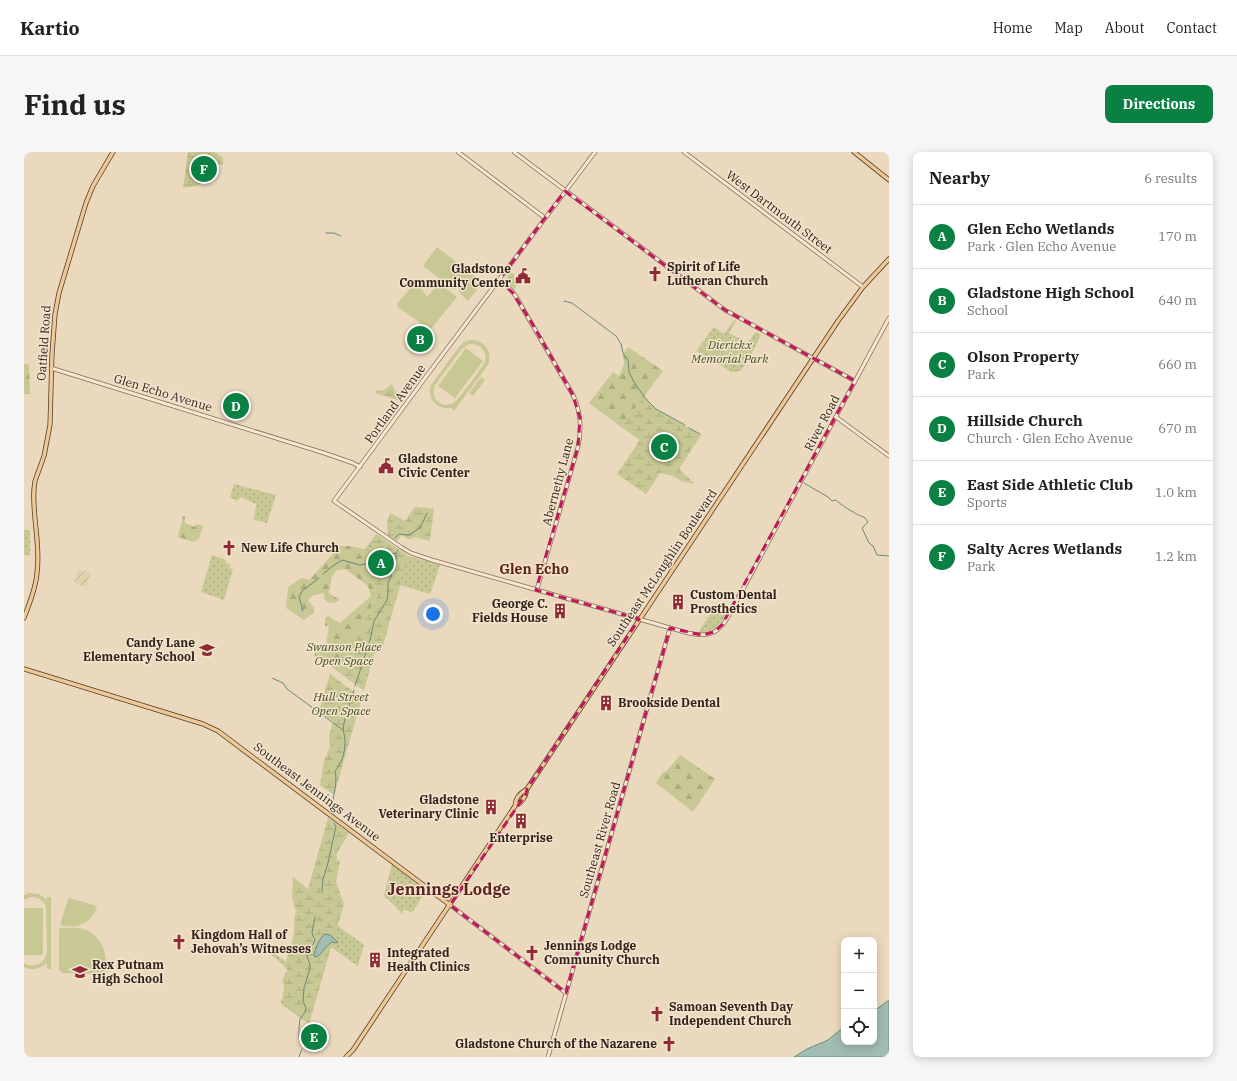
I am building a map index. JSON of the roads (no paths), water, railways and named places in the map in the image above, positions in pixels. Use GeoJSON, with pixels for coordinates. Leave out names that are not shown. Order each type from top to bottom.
{"type":"FeatureCollection","features":[{"type":"Feature","properties":{"kind":"main road","name":"Oatfield Road"},"geometry":{"type":"LineString","coordinates":[[24,618],[37,579],[38,567],[34,489],[35,481],[44,456],[50,425],[51,368],[55,314],[61,283],[86,203],[93,186],[112,152]]}},
{"type":"Feature","properties":{"kind":"main road"},"geometry":{"type":"LineString","coordinates":[[854,152],[889,180]]}},
{"type":"Feature","properties":{"kind":"main road","name":"Southeast McLoughlin Boulevard"},"geometry":{"type":"LineString","coordinates":[[346,1057],[353,1050],[515,806],[520,804],[526,794],[527,789],[840,318],[863,287],[889,260]]}},
{"type":"Feature","properties":{"kind":"main road","name":"Southeast Jennings Avenue"},"geometry":{"type":"LineString","coordinates":[[24,669],[203,724],[218,731],[450,905]]}},
{"type":"Feature","properties":{"kind":"main road","name":"Southeast McLoughlin Boulevard"},"geometry":{"type":"LineString","coordinates":[[351,1057],[353,1050]]}},
{"type":"Feature","properties":{"kind":"street"},"geometry":{"type":"LineString","coordinates":[[458,152],[545,218]]}},
{"type":"Feature","properties":{"kind":"street"},"geometry":{"type":"LineString","coordinates":[[514,152],[725,310],[855,381]]}},
{"type":"Feature","properties":{"kind":"street","name":"Portland Avenue"},"geometry":{"type":"LineString","coordinates":[[536,590],[409,552],[334,501],[595,152]]}},
{"type":"Feature","properties":{"kind":"street","name":"West Dartmouth Street"},"geometry":{"type":"LineString","coordinates":[[684,152],[863,287]]}},
{"type":"Feature","properties":{"kind":"street","name":"Abernethy Lane"},"geometry":{"type":"LineString","coordinates":[[498,280],[512,291],[525,312],[572,393],[580,415],[579,445],[536,590]]}},
{"type":"Feature","properties":{"kind":"street","name":"River Road"},"geometry":{"type":"LineString","coordinates":[[670,628],[697,635],[704,635],[712,633],[726,621],[889,318]]}},
{"type":"Feature","properties":{"kind":"street","name":"Glen Echo Avenue"},"geometry":{"type":"LineString","coordinates":[[51,368],[324,453],[360,467]]}},
{"type":"Feature","properties":{"kind":"street"},"geometry":{"type":"LineString","coordinates":[[836,417],[889,456]]}},
{"type":"Feature","properties":{"kind":"street"},"geometry":{"type":"LineString","coordinates":[[536,590],[670,628]]}},
{"type":"Feature","properties":{"kind":"street","name":"Southeast River Road"},"geometry":{"type":"LineString","coordinates":[[548,1057],[670,628]]}},
{"type":"Feature","properties":{"kind":"street","name":"Southeast Jennings Avenue"},"geometry":{"type":"LineString","coordinates":[[450,905],[566,993]]}},
{"type":"Feature","properties":{"kind":"waterway"},"geometry":{"type":"LineString","coordinates":[[326,233],[334,233],[341,236]]}},
{"type":"Feature","properties":{"kind":"waterway"},"geometry":{"type":"LineString","coordinates":[[564,301],[572,303],[616,336],[621,344],[623,353],[628,360],[629,372],[645,398],[656,409],[685,425]]}},
{"type":"Feature","properties":{"kind":"waterway"},"geometry":{"type":"LineString","coordinates":[[689,428],[700,434]]}},
{"type":"Feature","properties":{"kind":"waterway"},"geometry":{"type":"LineString","coordinates":[[804,483],[828,497],[832,501],[836,500],[858,515],[864,517],[868,522],[862,528],[869,543],[873,546],[877,555],[889,556]]}},
{"type":"Feature","properties":{"kind":"waterway"},"geometry":{"type":"LineString","coordinates":[[395,538],[399,534],[409,535],[420,528],[427,513]]}},
{"type":"Feature","properties":{"kind":"waterway"},"geometry":{"type":"LineString","coordinates":[[355,686],[370,640],[374,621],[387,600],[391,567],[396,559],[396,553],[398,550]]}},
{"type":"Feature","properties":{"kind":"waterway"},"geometry":{"type":"LineString","coordinates":[[323,574],[342,560],[360,565],[372,563],[384,555],[396,553]]}},
{"type":"Feature","properties":{"kind":"waterway"},"geometry":{"type":"LineString","coordinates":[[303,611],[299,597],[302,591],[319,578]]}},
{"type":"Feature","properties":{"kind":"waterway"},"geometry":{"type":"LineString","coordinates":[[272,678],[283,683],[287,689],[343,730]]}},
{"type":"Feature","properties":{"kind":"waterway"},"geometry":{"type":"LineString","coordinates":[[331,810],[336,785],[335,771],[343,758],[345,742],[343,726],[354,690]]}},
{"type":"Feature","properties":{"kind":"waterway"},"geometry":{"type":"LineString","coordinates":[[322,891],[323,879],[336,826],[334,823]]}},
{"type":"Feature","properties":{"kind":"waterway"},"geometry":{"type":"LineString","coordinates":[[299,1038],[300,1019],[306,1008],[303,1001],[304,988],[310,968],[307,956],[309,948],[315,940],[312,933],[315,917]]}},
{"type":"Feature","properties":{"kind":"waterway"},"geometry":{"type":"LineString","coordinates":[[299,1057],[302,1049]]}},
{"type":"Feature","properties":{"kind":"place","name":"Salty Acres Wetlands"},"geometry":{"type":"Point","coordinates":[204,169]}},
{"type":"Feature","properties":{"kind":"place","name":"Spirit of Life Lutheran Church"},"geometry":{"type":"Point","coordinates":[655,274]}},
{"type":"Feature","properties":{"kind":"place","name":"Gladstone Community Center"},"geometry":{"type":"Point","coordinates":[523,276]}},
{"type":"Feature","properties":{"kind":"place","name":"Gladstone High School"},"geometry":{"type":"Point","coordinates":[420,339]}},
{"type":"Feature","properties":{"kind":"place","name":"Hillside Church"},"geometry":{"type":"Point","coordinates":[236,406]}},
{"type":"Feature","properties":{"kind":"place","name":"Olson Property"},"geometry":{"type":"Point","coordinates":[664,447]}},
{"type":"Feature","properties":{"kind":"place","name":"Gladstone Civic Center"},"geometry":{"type":"Point","coordinates":[386,466]}},
{"type":"Feature","properties":{"kind":"place","name":"New Life Church"},"geometry":{"type":"Point","coordinates":[229,548]}},
{"type":"Feature","properties":{"kind":"place","name":"Glen Echo Wetlands"},"geometry":{"type":"Point","coordinates":[381,563]}},
{"type":"Feature","properties":{"kind":"place","name":"Custom Dental Prosthetics"},"geometry":{"type":"Point","coordinates":[678,602]}},
{"type":"Feature","properties":{"kind":"place","name":"George C. Fields House"},"geometry":{"type":"Point","coordinates":[560,611]}},
{"type":"Feature","properties":{"kind":"place","name":"Candy Lane Elementary School"},"geometry":{"type":"Point","coordinates":[207,650]}},
{"type":"Feature","properties":{"kind":"place","name":"Brookside Dental"},"geometry":{"type":"Point","coordinates":[606,703]}},
{"type":"Feature","properties":{"kind":"place","name":"Gladstone Veterinary Clinic"},"geometry":{"type":"Point","coordinates":[491,807]}},
{"type":"Feature","properties":{"kind":"place","name":"Enterprise"},"geometry":{"type":"Point","coordinates":[521,821]}},
{"type":"Feature","properties":{"kind":"place","name":"Kingdom Hall of Jehovah’s Witnesses"},"geometry":{"type":"Point","coordinates":[179,942]}},
{"type":"Feature","properties":{"kind":"place","name":"Jennings Lodge Community Church"},"geometry":{"type":"Point","coordinates":[532,953]}},
{"type":"Feature","properties":{"kind":"place","name":"Integrated Health Clinics"},"geometry":{"type":"Point","coordinates":[375,960]}},
{"type":"Feature","properties":{"kind":"place","name":"Rex Putnam High School"},"geometry":{"type":"Point","coordinates":[80,972]}},
{"type":"Feature","properties":{"kind":"place","name":"Samoan Seventh Day Independent Church"},"geometry":{"type":"Point","coordinates":[657,1014]}},
{"type":"Feature","properties":{"kind":"place","name":"East Side Athletic Club"},"geometry":{"type":"Point","coordinates":[314,1037]}},
{"type":"Feature","properties":{"kind":"place","name":"Gladstone Church of the Nazarene"},"geometry":{"type":"Point","coordinates":[669,1044]}},
{"type":"Feature","properties":{"kind":"district","name":"Glen Echo"},"geometry":{"type":"Point","coordinates":[534,569]}},
{"type":"Feature","properties":{"kind":"district","name":"Jennings Lodge"},"geometry":{"type":"Point","coordinates":[449,889]}},
{"type":"Feature","properties":{"kind":"park label","name":"Dierickx Memorial Park"},"geometry":{"type":"Point","coordinates":[730,352]}},
{"type":"Feature","properties":{"kind":"park label","name":"Swanson Place Open Space"},"geometry":{"type":"Point","coordinates":[344,654]}},
{"type":"Feature","properties":{"kind":"park label","name":"Hull Street Open Space"},"geometry":{"type":"Point","coordinates":[341,704]}}]}
